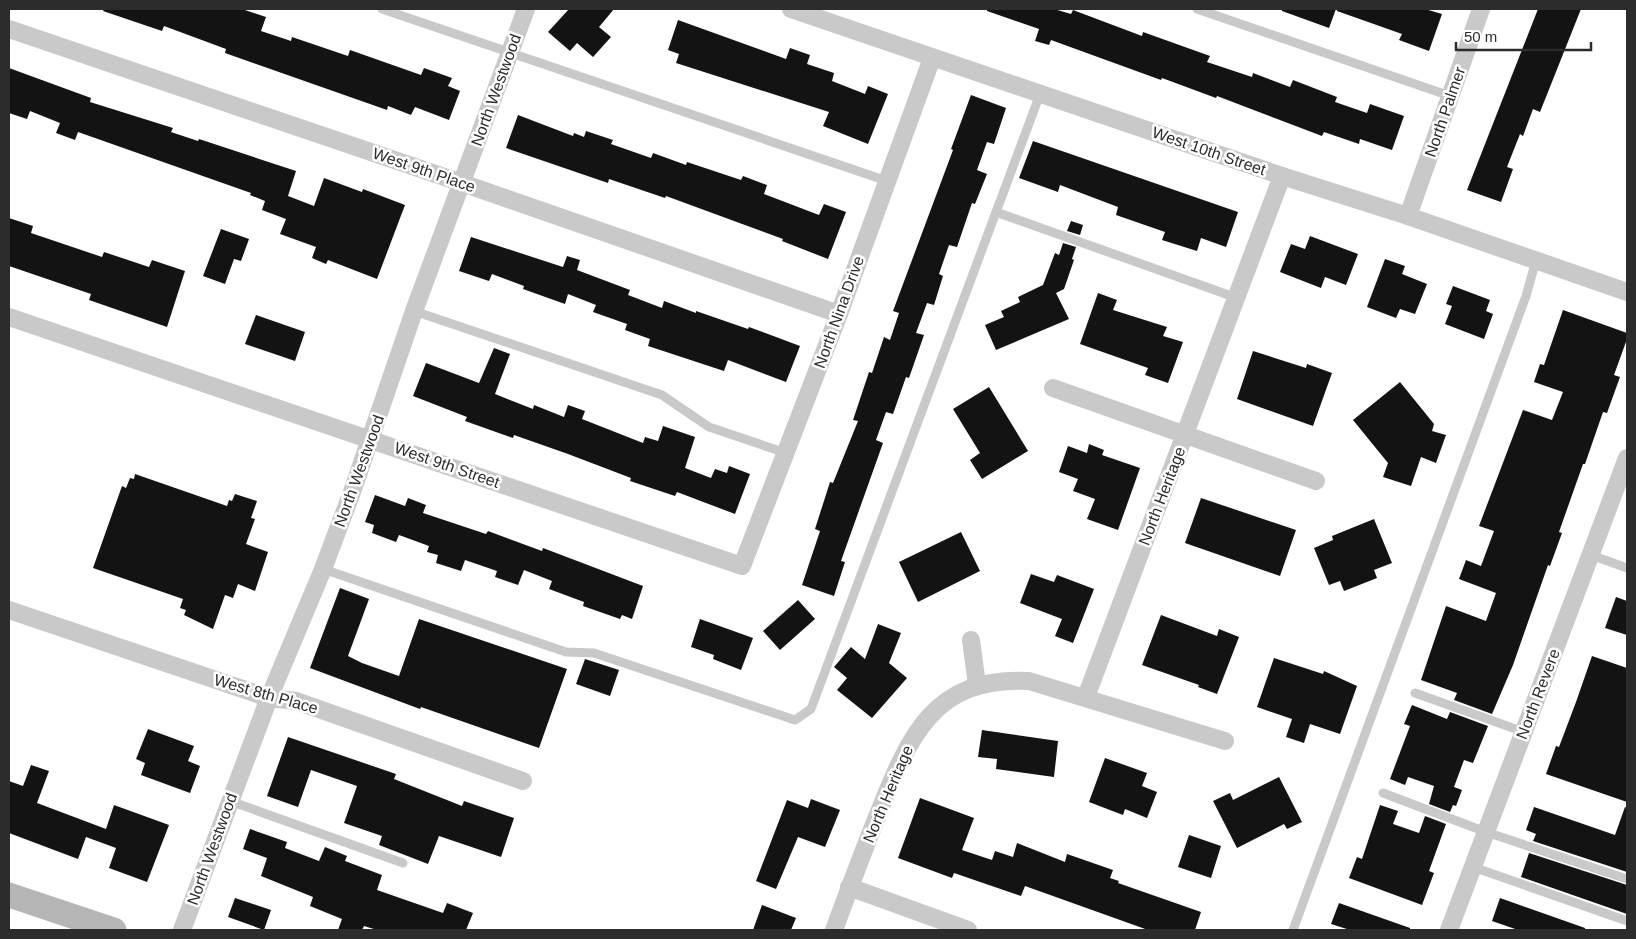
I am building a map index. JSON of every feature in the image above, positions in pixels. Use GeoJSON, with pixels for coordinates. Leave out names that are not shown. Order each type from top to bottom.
{"type":"FeatureCollection","features":[{"type":"Feature","properties":{"kind":"main road"},"geometry":{"type":"LineString","coordinates":[[9,895],[114,930]]}},
{"type":"Feature","properties":{"kind":"street","name":"North Westwood"},"geometry":{"type":"LineString","coordinates":[[182,930],[269,698],[323,569],[371,440],[414,311],[526,9]]}},
{"type":"Feature","properties":{"kind":"street","name":"West 10th Street"},"geometry":{"type":"LineString","coordinates":[[791,9],[1282,176],[1408,216],[1627,292]]}},
{"type":"Feature","properties":{"kind":"street","name":"North Palmer"},"geometry":{"type":"LineString","coordinates":[[1408,216],[1481,9]]}},
{"type":"Feature","properties":{"kind":"street","name":"West 9th Place"},"geometry":{"type":"LineString","coordinates":[[9,28],[462,182],[838,314]]}},
{"type":"Feature","properties":{"kind":"street","name":"North Nina Drive"},"geometry":{"type":"LineString","coordinates":[[742,566],[838,314],[932,58]]}},
{"type":"Feature","properties":{"kind":"street","name":"North Heritage"},"geometry":{"type":"LineString","coordinates":[[1086,697],[1282,176]]}},
{"type":"Feature","properties":{"kind":"street","name":"West 9th Street"},"geometry":{"type":"LineString","coordinates":[[9,317],[742,566]]}},
{"type":"Feature","properties":{"kind":"street","name":"North Heritage"},"geometry":{"type":"LineString","coordinates":[[1053,388],[1316,481]]}},
{"type":"Feature","properties":{"kind":"street","name":"North Revere"},"geometry":{"type":"LineString","coordinates":[[1449,930],[1627,458]]}},
{"type":"Feature","properties":{"kind":"street","name":"West 8th Place"},"geometry":{"type":"LineString","coordinates":[[9,610],[269,698],[296,701],[523,781]]}},
{"type":"Feature","properties":{"kind":"street"},"geometry":{"type":"LineString","coordinates":[[971,640],[977,685]]}},
{"type":"Feature","properties":{"kind":"street","name":"North Heritage"},"geometry":{"type":"LineString","coordinates":[[834,930],[896,768],[913,735],[933,713],[952,697],[977,685],[1007,680],[1029,681],[1225,741]]}},
{"type":"Feature","properties":{"kind":"street"},"geometry":{"type":"LineString","coordinates":[[849,887],[968,930]]}},
{"type":"Feature","properties":{"kind":"lane"},"geometry":{"type":"LineString","coordinates":[[382,9],[887,180]]}},
{"type":"Feature","properties":{"kind":"lane"},"geometry":{"type":"LineString","coordinates":[[1197,9],[1450,96]]}},
{"type":"Feature","properties":{"kind":"lane"},"geometry":{"type":"LineString","coordinates":[[323,569],[566,652],[594,653],[795,720],[811,709],[1040,94]]}},
{"type":"Feature","properties":{"kind":"lane"},"geometry":{"type":"LineString","coordinates":[[996,212],[1237,298]]}},
{"type":"Feature","properties":{"kind":"lane"},"geometry":{"type":"LineString","coordinates":[[1293,930],[1526,296],[1536,260]]}},
{"type":"Feature","properties":{"kind":"lane"},"geometry":{"type":"LineString","coordinates":[[414,311],[662,395],[709,427],[786,453]]}},
{"type":"Feature","properties":{"kind":"lane"},"geometry":{"type":"LineString","coordinates":[[1591,556],[1627,568]]}},
{"type":"Feature","properties":{"kind":"lane"},"geometry":{"type":"LineString","coordinates":[[1415,693],[1524,732]]}},
{"type":"Feature","properties":{"kind":"lane"},"geometry":{"type":"LineString","coordinates":[[1383,793],[1486,832],[1627,879]]}},
{"type":"Feature","properties":{"kind":"lane"},"geometry":{"type":"LineString","coordinates":[[230,801],[403,863]]}},
{"type":"Feature","properties":{"kind":"lane"},"geometry":{"type":"LineString","coordinates":[[1473,867],[1627,921]]}},
{"type":"Feature","properties":{"kind":"building"},"geometry":{"type":"Polygon","coordinates":[[[104,9],[242,9],[266,17],[261,31],[291,41],[292,37],[348,56],[350,50],[421,75],[424,68],[452,78],[448,86],[460,91],[449,120],[415,107],[411,115],[388,106],[387,110],[225,53],[226,49],[164,26],[162,31],[103,11],[104,9]]]}},
{"type":"Feature","properties":{"kind":"building"},"geometry":{"type":"Polygon","coordinates":[[[569,9],[614,9],[599,27],[611,37],[593,57],[577,43],[570,51],[548,32],[569,9]]]}},
{"type":"Feature","properties":{"kind":"building"},"geometry":{"type":"Polygon","coordinates":[[[987,9],[1054,9],[1071,14],[1073,10],[1142,36],[1143,32],[1210,56],[1207,62],[1252,77],[1253,73],[1290,87],[1293,80],[1337,97],[1335,102],[1367,113],[1370,104],[1404,116],[1392,150],[1360,139],[1359,144],[1324,132],[1322,136],[1217,96],[1216,98],[1162,78],[1161,80],[1051,40],[1049,45],[1035,41],[1039,29],[987,11],[987,9]]]}},
{"type":"Feature","properties":{"kind":"building"},"geometry":{"type":"Polygon","coordinates":[[[1282,9],[1336,9],[1329,28],[1282,11],[1282,9]]]}},
{"type":"Feature","properties":{"kind":"building"},"geometry":{"type":"Polygon","coordinates":[[[1337,9],[1425,9],[1442,14],[1429,51],[1399,40],[1402,34],[1337,11],[1337,9]]]}},
{"type":"Feature","properties":{"kind":"building"},"geometry":{"type":"Polygon","coordinates":[[[1538,9],[1581,9],[1540,112],[1533,109],[1523,136],[1520,134],[1507,167],[1513,169],[1501,202],[1467,190],[1538,9]]]}},
{"type":"Feature","properties":{"kind":"building"},"geometry":{"type":"Polygon","coordinates":[[[678,20],[786,59],[790,48],[810,55],[807,64],[834,73],[832,81],[865,94],[868,86],[888,94],[868,144],[823,126],[829,112],[676,63],[679,54],[668,50],[678,20]]]}},
{"type":"Feature","properties":{"kind":"building"},"geometry":{"type":"Polygon","coordinates":[[[9,68],[91,98],[90,102],[173,128],[171,132],[198,141],[199,139],[296,171],[288,196],[314,206],[324,178],[362,192],[363,189],[405,205],[377,279],[328,260],[326,264],[312,258],[316,247],[280,234],[286,219],[262,210],[265,201],[250,195],[251,193],[78,132],[75,140],[56,133],[60,123],[30,111],[27,119],[9,113],[9,68]]]}},
{"type":"Feature","properties":{"kind":"building"},"geometry":{"type":"Polygon","coordinates":[[[971,95],[1006,108],[994,144],[987,142],[977,170],[987,174],[975,204],[972,203],[957,247],[949,245],[939,274],[943,276],[934,305],[927,303],[916,333],[924,335],[909,378],[906,377],[893,414],[886,412],[876,440],[883,443],[841,561],[845,562],[834,596],[802,585],[820,531],[815,529],[830,482],[833,483],[858,421],[853,420],[869,372],[872,373],[884,337],[890,340],[899,313],[893,311],[953,150],[951,149],[971,95]]]}},
{"type":"Feature","properties":{"kind":"building"},"geometry":{"type":"Polygon","coordinates":[[[518,115],[573,136],[574,133],[584,137],[586,131],[613,140],[611,144],[651,158],[653,153],[686,165],[687,162],[741,180],[743,176],[767,185],[764,194],[819,215],[824,204],[846,212],[828,259],[782,241],[783,239],[666,196],[665,198],[609,179],[608,183],[506,148],[518,115]]]}},
{"type":"Feature","properties":{"kind":"building"},"geometry":{"type":"Polygon","coordinates":[[[1033,141],[1238,212],[1226,247],[1201,238],[1197,251],[1162,240],[1165,232],[1116,215],[1118,207],[1060,185],[1058,192],[1019,178],[1033,141]]]}},
{"type":"Feature","properties":{"kind":"building"},"geometry":{"type":"Polygon","coordinates":[[[9,218],[33,226],[31,233],[102,257],[104,252],[149,267],[152,260],[185,271],[167,327],[89,300],[91,294],[9,266],[9,218]]]}},
{"type":"Feature","properties":{"kind":"building"},"geometry":{"type":"Polygon","coordinates":[[[1071,221],[1083,225],[1080,235],[1067,231],[1071,221]]]}},
{"type":"Feature","properties":{"kind":"building"},"geometry":{"type":"Polygon","coordinates":[[[221,229],[249,239],[241,261],[234,259],[225,284],[203,276],[221,229]]]}},
{"type":"Feature","properties":{"kind":"building"},"geometry":{"type":"Polygon","coordinates":[[[1310,236],[1358,254],[1346,285],[1325,277],[1321,288],[1280,272],[1291,244],[1305,249],[1310,236]]]}},
{"type":"Feature","properties":{"kind":"building"},"geometry":{"type":"Polygon","coordinates":[[[471,237],[563,267],[567,256],[580,260],[577,270],[630,290],[628,295],[662,308],[664,301],[748,329],[749,327],[800,346],[786,382],[728,360],[724,371],[648,346],[650,339],[625,330],[627,324],[593,312],[596,305],[568,294],[565,304],[523,289],[524,286],[492,274],[489,281],[459,271],[471,237]]]}},
{"type":"Feature","properties":{"kind":"building"},"geometry":{"type":"Polygon","coordinates":[[[1063,243],[1076,247],[1072,259],[1074,260],[1064,289],[1056,293],[1069,319],[996,350],[985,325],[1004,317],[1001,311],[1020,302],[1018,297],[1043,285],[1055,253],[1059,255],[1063,243]]]}},
{"type":"Feature","properties":{"kind":"building"},"geometry":{"type":"Polygon","coordinates":[[[1385,259],[1405,266],[1402,274],[1427,284],[1415,314],[1400,309],[1396,318],[1367,307],[1385,259]]]}},
{"type":"Feature","properties":{"kind":"building"},"geometry":{"type":"Polygon","coordinates":[[[1453,286],[1490,300],[1486,311],[1493,314],[1484,339],[1445,324],[1452,306],[1446,304],[1453,286]]]}},
{"type":"Feature","properties":{"kind":"building"},"geometry":{"type":"Polygon","coordinates":[[[1098,293],[1117,300],[1113,310],[1167,327],[1163,336],[1183,342],[1168,383],[1145,375],[1148,368],[1080,344],[1098,293]]]}},
{"type":"Feature","properties":{"kind":"building"},"geometry":{"type":"Polygon","coordinates":[[[1563,310],[1627,333],[1627,339],[1614,375],[1620,377],[1607,413],[1603,412],[1585,464],[1583,464],[1559,532],[1562,533],[1550,566],[1548,565],[1513,665],[1492,714],[1454,700],[1457,693],[1421,680],[1446,606],[1486,621],[1496,593],[1459,579],[1466,560],[1481,566],[1494,531],[1479,526],[1523,410],[1552,420],[1563,392],[1534,382],[1540,364],[1544,365],[1563,310]]]}},
{"type":"Feature","properties":{"kind":"building"},"geometry":{"type":"Polygon","coordinates":[[[256,315],[305,332],[295,361],[245,344],[256,315]]]}},
{"type":"Feature","properties":{"kind":"building"},"geometry":{"type":"Polygon","coordinates":[[[494,348],[510,354],[495,394],[533,409],[534,405],[564,417],[568,405],[585,411],[582,419],[643,443],[645,437],[658,441],[663,426],[695,437],[685,468],[711,478],[715,469],[727,473],[729,466],[750,474],[735,514],[677,492],[675,496],[630,481],[631,478],[568,454],[514,435],[513,438],[465,421],[467,417],[413,396],[426,363],[479,383],[494,348]]]}},
{"type":"Feature","properties":{"kind":"building"},"geometry":{"type":"Polygon","coordinates":[[[1253,351],[1306,368],[1307,364],[1332,373],[1313,426],[1237,399],[1253,351]]]}},
{"type":"Feature","properties":{"kind":"building"},"geometry":{"type":"Polygon","coordinates":[[[1400,382],[1434,424],[1432,431],[1446,435],[1436,463],[1421,457],[1411,486],[1383,477],[1388,463],[1353,420],[1400,382]]]}},
{"type":"Feature","properties":{"kind":"building"},"geometry":{"type":"Polygon","coordinates":[[[989,387],[1028,451],[982,479],[970,460],[980,453],[953,409],[989,387]]]}},
{"type":"Feature","properties":{"kind":"building"},"geometry":{"type":"Polygon","coordinates":[[[1089,444],[1104,450],[1102,455],[1140,468],[1118,530],[1087,519],[1095,499],[1073,491],[1078,479],[1059,472],[1068,446],[1087,453],[1089,444]]]}},
{"type":"Feature","properties":{"kind":"building"},"geometry":{"type":"Polygon","coordinates":[[[135,474],[227,506],[229,500],[232,501],[235,494],[257,501],[251,518],[255,519],[246,544],[268,552],[255,591],[238,584],[233,598],[225,595],[213,629],[184,615],[186,610],[180,608],[183,599],[93,568],[122,486],[126,488],[130,478],[134,479],[135,474]]]}},
{"type":"Feature","properties":{"kind":"building"},"geometry":{"type":"Polygon","coordinates":[[[375,495],[405,506],[408,498],[426,505],[423,513],[486,534],[488,531],[542,551],[543,548],[643,586],[632,619],[622,615],[620,619],[583,606],[584,602],[549,589],[552,581],[524,570],[518,585],[495,577],[497,571],[465,560],[461,571],[436,563],[438,555],[427,552],[429,546],[399,535],[396,542],[372,533],[374,525],[365,522],[375,495]]]}},
{"type":"Feature","properties":{"kind":"building"},"geometry":{"type":"Polygon","coordinates":[[[1201,498],[1296,530],[1280,576],[1185,543],[1201,498]]]}},
{"type":"Feature","properties":{"kind":"building"},"geometry":{"type":"Polygon","coordinates":[[[1374,519],[1392,563],[1374,570],[1377,578],[1344,591],[1340,581],[1329,585],[1314,548],[1333,540],[1332,536],[1374,519]]]}},
{"type":"Feature","properties":{"kind":"building"},"geometry":{"type":"Polygon","coordinates":[[[961,532],[980,571],[918,602],[899,562],[961,532]]]}},
{"type":"Feature","properties":{"kind":"building"},"geometry":{"type":"Polygon","coordinates":[[[1031,574],[1054,582],[1057,575],[1094,589],[1073,643],[1055,636],[1062,619],[1020,603],[1031,574]]]}},
{"type":"Feature","properties":{"kind":"building"},"geometry":{"type":"Polygon","coordinates":[[[340,588],[369,599],[348,656],[362,663],[399,676],[419,619],[567,669],[539,748],[421,707],[420,709],[310,668],[340,588]]]}},
{"type":"Feature","properties":{"kind":"building"},"geometry":{"type":"Polygon","coordinates":[[[1616,597],[1627,601],[1627,635],[1605,628],[1616,597]]]}},
{"type":"Feature","properties":{"kind":"building"},"geometry":{"type":"Polygon","coordinates":[[[798,600],[815,619],[780,650],[763,631],[798,600]]]}},
{"type":"Feature","properties":{"kind":"building"},"geometry":{"type":"Polygon","coordinates":[[[1161,615],[1217,636],[1219,629],[1239,637],[1217,694],[1198,687],[1199,685],[1142,665],[1161,615]]]}},
{"type":"Feature","properties":{"kind":"building"},"geometry":{"type":"Polygon","coordinates":[[[700,619],[753,638],[741,670],[713,659],[714,655],[691,647],[700,619]]]}},
{"type":"Feature","properties":{"kind":"building"},"geometry":{"type":"Polygon","coordinates":[[[878,624],[901,633],[889,663],[907,678],[872,718],[837,690],[847,678],[834,667],[851,647],[865,659],[878,624]]]}},
{"type":"Feature","properties":{"kind":"building"},"geometry":{"type":"Polygon","coordinates":[[[1592,656],[1627,668],[1627,802],[1546,774],[1556,746],[1559,747],[1592,656]]]}},
{"type":"Feature","properties":{"kind":"building"},"geometry":{"type":"Polygon","coordinates":[[[1274,658],[1323,674],[1324,671],[1357,686],[1340,734],[1310,724],[1304,743],[1286,737],[1292,719],[1257,707],[1274,658]]]}},
{"type":"Feature","properties":{"kind":"building"},"geometry":{"type":"Polygon","coordinates":[[[585,659],[619,670],[610,696],[576,684],[585,659]]]}},
{"type":"Feature","properties":{"kind":"building"},"geometry":{"type":"Polygon","coordinates":[[[1412,705],[1447,719],[1450,712],[1488,726],[1473,763],[1464,760],[1454,787],[1462,790],[1456,806],[1453,805],[1450,812],[1429,804],[1434,786],[1408,777],[1405,785],[1390,779],[1410,726],[1404,724],[1412,705]]]}},
{"type":"Feature","properties":{"kind":"building"},"geometry":{"type":"Polygon","coordinates":[[[148,729],[194,746],[188,761],[200,766],[190,793],[141,775],[145,763],[136,759],[148,729]]]}},
{"type":"Feature","properties":{"kind":"building"},"geometry":{"type":"Polygon","coordinates":[[[982,730],[1058,741],[1054,777],[996,769],[997,759],[978,757],[982,730]]]}},
{"type":"Feature","properties":{"kind":"building"},"geometry":{"type":"Polygon","coordinates":[[[288,737],[396,774],[394,779],[462,806],[464,801],[514,818],[501,857],[439,836],[428,864],[379,845],[382,836],[344,823],[357,786],[311,770],[298,807],[267,796],[288,737]]]}},
{"type":"Feature","properties":{"kind":"building"},"geometry":{"type":"Polygon","coordinates":[[[1105,758],[1147,773],[1142,786],[1157,792],[1147,818],[1125,809],[1123,815],[1089,802],[1105,758]]]}},
{"type":"Feature","properties":{"kind":"building"},"geometry":{"type":"Polygon","coordinates":[[[31,765],[49,771],[37,803],[106,829],[114,805],[169,825],[147,882],[109,868],[116,848],[86,837],[78,859],[9,833],[9,781],[23,786],[31,765]]]}},
{"type":"Feature","properties":{"kind":"building"},"geometry":{"type":"Polygon","coordinates":[[[1279,777],[1302,822],[1287,829],[1284,824],[1237,848],[1213,801],[1230,793],[1233,800],[1279,777]]]}},
{"type":"Feature","properties":{"kind":"building"},"geometry":{"type":"Polygon","coordinates":[[[920,798],[974,818],[962,850],[992,860],[995,851],[1013,857],[1017,843],[1065,862],[1067,854],[1113,870],[1110,878],[1119,881],[1118,883],[1201,912],[1195,930],[1148,930],[1025,886],[1021,896],[954,873],[952,878],[898,858],[920,798]]]}},
{"type":"Feature","properties":{"kind":"building"},"geometry":{"type":"Polygon","coordinates":[[[811,799],[840,810],[825,847],[798,837],[776,889],[756,881],[787,800],[808,808],[811,799]]]}},
{"type":"Feature","properties":{"kind":"building"},"geometry":{"type":"Polygon","coordinates":[[[1380,805],[1398,811],[1393,824],[1419,833],[1425,816],[1446,824],[1429,871],[1434,873],[1422,905],[1349,878],[1357,857],[1362,859],[1380,805]]]}},
{"type":"Feature","properties":{"kind":"building"},"geometry":{"type":"Polygon","coordinates":[[[1534,807],[1615,835],[1625,807],[1627,808],[1627,872],[1533,841],[1536,834],[1526,830],[1534,807]]]}},
{"type":"Feature","properties":{"kind":"building"},"geometry":{"type":"Polygon","coordinates":[[[250,829],[287,842],[285,848],[319,861],[325,847],[347,856],[345,861],[382,875],[377,890],[443,913],[447,903],[473,913],[466,930],[377,930],[364,926],[362,930],[338,930],[342,919],[310,906],[313,897],[261,876],[267,858],[243,849],[250,829]]]}},
{"type":"Feature","properties":{"kind":"building"},"geometry":{"type":"Polygon","coordinates":[[[1189,835],[1221,846],[1211,878],[1178,867],[1189,835]]]}},
{"type":"Feature","properties":{"kind":"building"},"geometry":{"type":"Polygon","coordinates":[[[1529,853],[1627,885],[1627,914],[1521,877],[1529,853]]]}},
{"type":"Feature","properties":{"kind":"building"},"geometry":{"type":"Polygon","coordinates":[[[235,898],[271,910],[264,930],[228,917],[235,898]]]}},
{"type":"Feature","properties":{"kind":"building"},"geometry":{"type":"Polygon","coordinates":[[[1500,898],[1585,928],[1585,930],[1518,930],[1492,921],[1500,898]]]}},
{"type":"Feature","properties":{"kind":"building"},"geometry":{"type":"Polygon","coordinates":[[[1339,903],[1410,928],[1410,930],[1350,930],[1331,924],[1339,903]]]}},
{"type":"Feature","properties":{"kind":"building"},"geometry":{"type":"Polygon","coordinates":[[[762,905],[796,918],[791,930],[753,930],[762,905]]]}}]}
